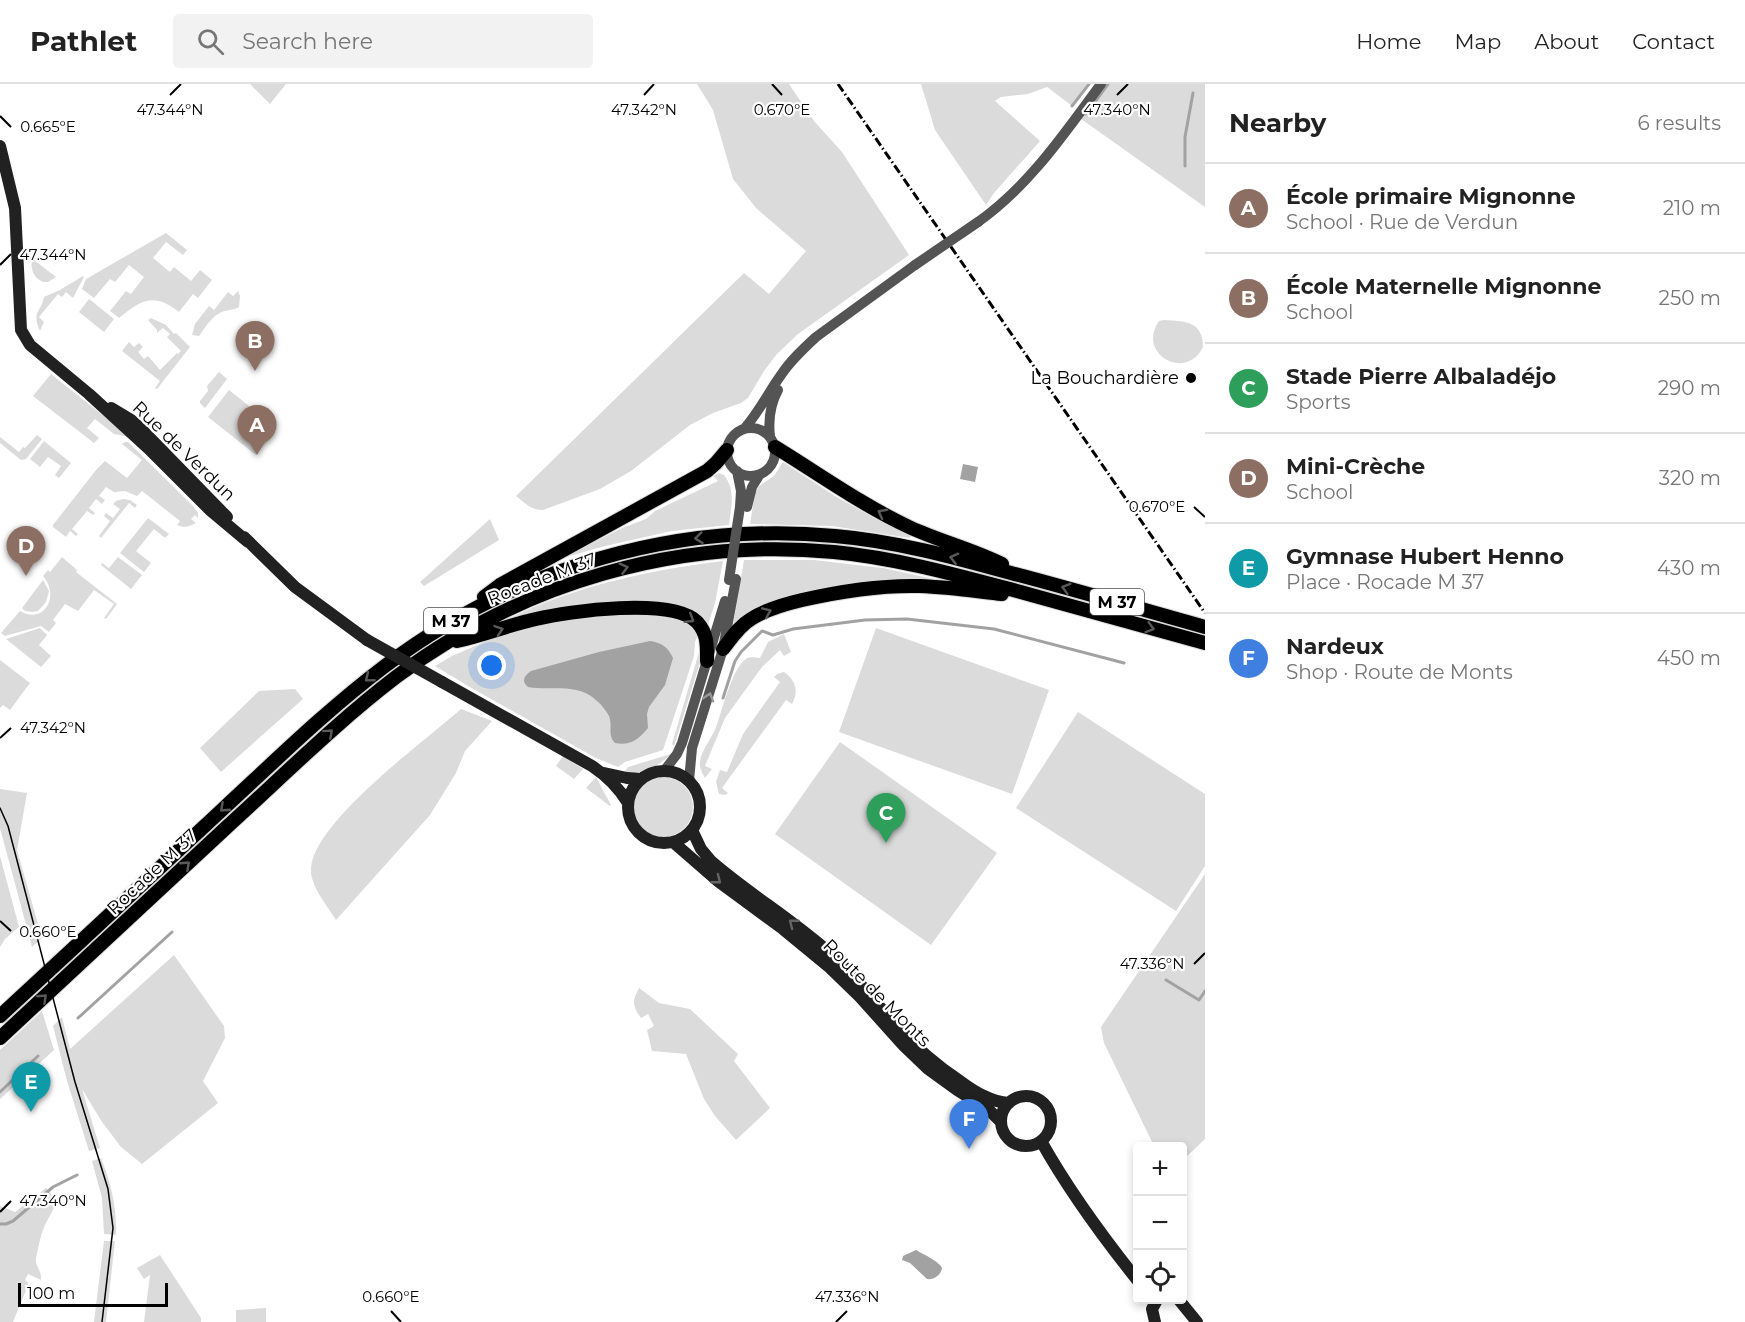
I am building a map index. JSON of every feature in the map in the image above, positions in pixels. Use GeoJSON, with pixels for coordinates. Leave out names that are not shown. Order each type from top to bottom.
{"type":"FeatureCollection","features":[{"type":"Feature","properties":{"kind":"highway"},"geometry":{"type":"LineString","coordinates":[[772,442],[863,503],[889,517],[936,538],[982,554],[1031,578]]}},
{"type":"Feature","properties":{"kind":"highway"},"geometry":{"type":"LineString","coordinates":[[456,619],[500,585],[707,471],[727,450]]}},
{"type":"Feature","properties":{"kind":"highway","name":"Rocade M 37"},"geometry":{"type":"LineString","coordinates":[[0,1016],[332,710],[385,665],[456,619],[522,585],[597,559],[665,543],[734,535],[794,534],[863,539],[932,552],[1204,626]]}},
{"type":"Feature","properties":{"kind":"highway","name":"Rocade M 37"},"geometry":{"type":"LineString","coordinates":[[0,1038],[335,728],[395,678],[443,645],[502,612],[564,586],[639,564],[716,552],[774,549],[813,550],[851,554],[928,568],[1205,643]]}},
{"type":"Feature","properties":{"kind":"highway"},"geometry":{"type":"LineString","coordinates":[[723,649],[742,626],[760,614],[791,603],[851,590],[894,586],[930,586],[1053,601]]}},
{"type":"Feature","properties":{"kind":"highway"},"geometry":{"type":"LineString","coordinates":[[443,645],[554,615],[611,609],[654,609],[679,613],[695,620],[702,628],[708,643],[707,661]]}},
{"type":"Feature","properties":{"kind":"main road","name":"Rue de Verdun"},"geometry":{"type":"LineString","coordinates":[[0,146],[15,208],[21,330],[30,345],[89,394],[148,448],[211,511],[295,586],[368,640],[602,772],[641,779]]}},
{"type":"Feature","properties":{"kind":"main road"},"geometry":{"type":"LineString","coordinates":[[664,771],[673,772],[689,781],[700,804],[699,815],[692,830],[673,842],[655,842],[639,834],[630,821],[628,803],[634,786],[648,774],[664,771]]}},
{"type":"Feature","properties":{"kind":"main road","name":"Rue de Verdun"},"geometry":{"type":"LineString","coordinates":[[602,772],[628,803]]}},
{"type":"Feature","properties":{"kind":"main road","name":"Route de Monts"},"geometry":{"type":"LineString","coordinates":[[692,830],[701,849],[711,861],[835,958],[898,1028],[934,1062],[982,1095],[1009,1103]]}},
{"type":"Feature","properties":{"kind":"main road","name":"Route de Monts"},"geometry":{"type":"LineString","coordinates":[[673,842],[719,882],[828,966],[928,1069],[989,1110],[1001,1122]]}},
{"type":"Feature","properties":{"kind":"main road"},"geometry":{"type":"LineString","coordinates":[[1025,1096],[1040,1100],[1050,1112],[1051,1120],[1047,1136],[1030,1146],[1017,1145],[1005,1135],[1001,1122],[1009,1103],[1025,1096]]}},
{"type":"Feature","properties":{"kind":"main road"},"geometry":{"type":"LineString","coordinates":[[1041,1141],[1101,1235],[1133,1276]]}},
{"type":"Feature","properties":{"kind":"main road"},"geometry":{"type":"LineString","coordinates":[[1154,1304],[1152,1309],[1155,1322]]}},
{"type":"Feature","properties":{"kind":"main road"},"geometry":{"type":"LineString","coordinates":[[1183,1304],[1197,1322]]}},
{"type":"Feature","properties":{"kind":"street"},"geometry":{"type":"LineString","coordinates":[[835,324],[794,368],[781,386],[771,406],[769,416],[775,456],[772,464],[759,474],[748,475],[737,471],[729,462],[727,450],[732,437],[744,429],[759,411],[789,364],[816,337],[1007,199],[1028,178],[1101,84]]}},
{"type":"Feature","properties":{"kind":"street"},"geometry":{"type":"LineString","coordinates":[[744,429],[755,428],[766,432],[772,442]]}},
{"type":"Feature","properties":{"kind":"street"},"geometry":{"type":"LineString","coordinates":[[737,471],[743,507]]}},
{"type":"Feature","properties":{"kind":"street"},"geometry":{"type":"LineString","coordinates":[[689,781],[692,748],[723,649],[743,507],[759,474]]}},
{"type":"Feature","properties":{"kind":"street"},"geometry":{"type":"LineString","coordinates":[[664,771],[677,754],[682,742],[732,579]]}},
{"type":"Feature","properties":{"kind":"shaded area"},"geometry":{"type":"Polygon","coordinates":[[[250,84],[286,84],[270,104],[250,84]]]}},
{"type":"Feature","properties":{"kind":"shaded area"},"geometry":{"type":"Polygon","coordinates":[[[697,84],[789,84],[814,121],[842,152],[909,255],[798,334],[777,354],[748,398],[741,403],[713,413],[690,425],[631,471],[600,489],[543,510],[535,509],[516,496],[744,273],[769,294],[806,251],[756,208],[733,179],[713,110],[697,84]]]}},
{"type":"Feature","properties":{"kind":"shaded area"},"geometry":{"type":"Polygon","coordinates":[[[921,84],[1087,84],[1071,105],[1047,87],[1028,94],[1001,97],[995,101],[1040,141],[986,205],[935,130],[921,84]]]}},
{"type":"Feature","properties":{"kind":"shaded area"},"geometry":{"type":"Polygon","coordinates":[[[1101,84],[1205,84],[1205,207],[1077,116],[1101,84]]]}},
{"type":"Feature","properties":{"kind":"shaded area"},"geometry":{"type":"Polygon","coordinates":[[[166,233],[187,250],[183,255],[166,242],[153,258],[170,272],[174,267],[191,281],[200,270],[212,280],[198,298],[193,294],[179,312],[155,300],[141,303],[119,318],[110,311],[126,291],[131,294],[144,277],[129,265],[115,282],[110,279],[94,298],[82,289],[86,279],[166,233]]]}},
{"type":"Feature","properties":{"kind":"shaded area"},"geometry":{"type":"Polygon","coordinates":[[[32,252],[37,256],[34,260],[56,277],[43,282],[36,277],[32,266],[32,252]]]}},
{"type":"Feature","properties":{"kind":"shaded area"},"geometry":{"type":"Polygon","coordinates":[[[83,276],[73,298],[66,292],[62,297],[58,294],[39,317],[44,322],[40,331],[36,320],[44,297],[83,276]]]}},
{"type":"Feature","properties":{"kind":"shaded area"},"geometry":{"type":"Polygon","coordinates":[[[238,291],[239,307],[217,315],[199,336],[192,335],[195,324],[209,306],[214,310],[228,292],[233,296],[238,291]]]}},
{"type":"Feature","properties":{"kind":"shaded area"},"geometry":{"type":"Polygon","coordinates":[[[89,299],[114,319],[104,332],[79,312],[89,299]]]}},
{"type":"Feature","properties":{"kind":"shaded area"},"geometry":{"type":"Polygon","coordinates":[[[151,318],[166,325],[190,347],[157,389],[155,388],[160,381],[122,351],[129,342],[134,347],[139,343],[143,347],[138,352],[144,359],[148,356],[160,370],[181,351],[167,337],[170,334],[163,328],[157,333],[148,320],[151,318]]]}},
{"type":"Feature","properties":{"kind":"shaded area"},"geometry":{"type":"Polygon","coordinates":[[[1159,321],[1186,322],[1196,327],[1200,332],[1203,347],[1195,357],[1186,362],[1176,363],[1166,360],[1158,353],[1154,344],[1154,333],[1159,321]]]}},
{"type":"Feature","properties":{"kind":"shaded area"},"geometry":{"type":"Polygon","coordinates":[[[219,372],[227,379],[205,408],[200,401],[208,391],[207,386],[219,372]]]}},
{"type":"Feature","properties":{"kind":"shaded area"},"geometry":{"type":"Polygon","coordinates":[[[51,374],[130,437],[114,434],[95,419],[87,428],[99,438],[94,443],[33,396],[51,374]]]}},
{"type":"Feature","properties":{"kind":"shaded area"},"geometry":{"type":"Polygon","coordinates":[[[229,390],[277,428],[256,455],[208,417],[229,390]]]}},
{"type":"Feature","properties":{"kind":"shaded area"},"geometry":{"type":"Polygon","coordinates":[[[37,435],[42,439],[26,459],[21,460],[0,443],[0,437],[19,452],[37,435]]]}},
{"type":"Feature","properties":{"kind":"shaded area"},"geometry":{"type":"Polygon","coordinates":[[[44,441],[71,463],[59,478],[55,475],[61,466],[48,457],[40,467],[30,459],[44,441]]]}},
{"type":"Feature","properties":{"kind":"shaded area"},"geometry":{"type":"Polygon","coordinates":[[[128,442],[193,506],[198,513],[198,518],[195,515],[191,519],[196,523],[186,527],[177,525],[180,521],[142,491],[137,496],[125,491],[114,492],[106,487],[99,496],[105,500],[102,504],[96,499],[89,508],[95,513],[93,515],[87,511],[72,529],[78,534],[76,536],[70,531],[66,537],[53,525],[96,470],[105,461],[127,478],[142,460],[122,444],[128,442]]]}},
{"type":"Feature","properties":{"kind":"shaded area"},"geometry":{"type":"Polygon","coordinates":[[[783,462],[835,496],[874,518],[910,534],[910,538],[832,526],[750,524],[755,493],[759,486],[774,476],[783,462]]]}},
{"type":"Feature","properties":{"kind":"shaded area"},"geometry":{"type":"Polygon","coordinates":[[[963,464],[978,467],[975,482],[960,479],[963,464]]]}},
{"type":"Feature","properties":{"kind":"shaded area"},"geometry":{"type":"Polygon","coordinates":[[[719,473],[724,475],[730,487],[729,525],[672,531],[563,558],[622,528],[646,519],[655,511],[718,481],[713,476],[719,473]]]}},
{"type":"Feature","properties":{"kind":"shaded area"},"geometry":{"type":"Polygon","coordinates":[[[123,499],[130,500],[137,505],[135,508],[129,503],[101,538],[99,536],[110,521],[104,516],[106,513],[113,518],[120,509],[113,504],[123,499]]]}},
{"type":"Feature","properties":{"kind":"shaded area"},"geometry":{"type":"Polygon","coordinates":[[[148,518],[169,534],[165,538],[154,529],[136,551],[151,563],[144,572],[120,553],[148,518]]]}},
{"type":"Feature","properties":{"kind":"shaded area"},"geometry":{"type":"Polygon","coordinates":[[[490,519],[499,540],[424,586],[420,582],[490,519]]]}},
{"type":"Feature","properties":{"kind":"shaded area"},"geometry":{"type":"Polygon","coordinates":[[[62,557],[77,570],[76,572],[117,604],[106,619],[104,618],[114,604],[94,590],[78,611],[65,604],[53,620],[56,623],[49,632],[41,626],[5,636],[1,633],[20,611],[36,614],[47,607],[50,592],[43,576],[48,570],[50,572],[62,557]]]}},
{"type":"Feature","properties":{"kind":"shaded area"},"geometry":{"type":"Polygon","coordinates":[[[118,557],[142,575],[131,589],[101,565],[102,563],[109,568],[118,557]]]}},
{"type":"Feature","properties":{"kind":"shaded area"},"geometry":{"type":"Polygon","coordinates":[[[744,560],[814,560],[883,568],[943,581],[856,586],[737,624],[734,620],[744,560]]]}},
{"type":"Feature","properties":{"kind":"shaded area"},"geometry":{"type":"Polygon","coordinates":[[[723,561],[715,603],[706,626],[642,602],[628,601],[589,603],[512,617],[563,596],[615,580],[723,561]]]}},
{"type":"Feature","properties":{"kind":"shaded area"},"geometry":{"type":"Polygon","coordinates":[[[43,580],[49,591],[46,602],[38,611],[25,611],[22,608],[43,580]]]}},
{"type":"Feature","properties":{"kind":"shaded area"},"geometry":{"type":"Polygon","coordinates":[[[627,614],[678,618],[689,624],[698,635],[694,656],[663,750],[625,762],[618,767],[596,758],[435,666],[489,640],[540,624],[576,618],[627,614]]]}},
{"type":"Feature","properties":{"kind":"shaded area"},"geometry":{"type":"Polygon","coordinates":[[[40,628],[47,635],[39,645],[51,656],[41,667],[6,639],[40,628]]]}},
{"type":"Feature","properties":{"kind":"shaded area"},"geometry":{"type":"Polygon","coordinates":[[[876,628],[1049,690],[1012,794],[839,732],[876,628]]]}},
{"type":"Feature","properties":{"kind":"shaded area"},"geometry":{"type":"Polygon","coordinates":[[[784,634],[791,652],[784,656],[780,650],[762,667],[725,718],[705,766],[712,769],[705,778],[700,766],[701,757],[716,727],[736,671],[748,658],[760,658],[768,642],[784,634]]]}},
{"type":"Feature","properties":{"kind":"shaded area"},"geometry":{"type":"Polygon","coordinates":[[[650,641],[664,646],[673,658],[665,685],[649,707],[648,728],[630,742],[615,743],[611,737],[609,716],[601,704],[590,695],[573,689],[528,687],[524,681],[531,671],[599,652],[650,641]]]}},
{"type":"Feature","properties":{"kind":"shaded area"},"geometry":{"type":"Polygon","coordinates":[[[702,642],[702,656],[674,746],[672,744],[702,642]]]}},
{"type":"Feature","properties":{"kind":"shaded area"},"geometry":{"type":"Polygon","coordinates":[[[0,660],[30,683],[10,710],[3,705],[0,708],[0,660]]]}},
{"type":"Feature","properties":{"kind":"shaded area"},"geometry":{"type":"Polygon","coordinates":[[[784,672],[795,686],[796,691],[792,704],[786,700],[722,788],[728,793],[719,794],[716,782],[720,770],[727,772],[743,734],[780,682],[774,677],[784,672]]]}},
{"type":"Feature","properties":{"kind":"shaded area"},"geometry":{"type":"Polygon","coordinates":[[[295,689],[303,699],[221,772],[200,748],[259,691],[295,689]]]}},
{"type":"Feature","properties":{"kind":"shaded area"},"geometry":{"type":"Polygon","coordinates":[[[461,709],[492,721],[465,751],[456,773],[430,815],[336,920],[319,895],[311,874],[317,848],[331,827],[374,782],[461,709]]]}},
{"type":"Feature","properties":{"kind":"shaded area"},"geometry":{"type":"Polygon","coordinates":[[[1078,712],[1205,794],[1205,866],[1176,911],[1016,808],[1078,712]]]}},
{"type":"Feature","properties":{"kind":"shaded area"},"geometry":{"type":"Polygon","coordinates":[[[840,742],[997,853],[931,945],[775,834],[840,742]]]}},
{"type":"Feature","properties":{"kind":"shaded area"},"geometry":{"type":"Polygon","coordinates":[[[671,754],[661,763],[649,769],[623,774],[628,767],[671,754]]]}},
{"type":"Feature","properties":{"kind":"shaded area"},"geometry":{"type":"Polygon","coordinates":[[[563,756],[583,769],[574,779],[556,766],[563,756]]]}},
{"type":"Feature","properties":{"kind":"shaded area"},"geometry":{"type":"Polygon","coordinates":[[[596,777],[611,805],[610,806],[586,788],[596,777]]]}},
{"type":"Feature","properties":{"kind":"shaded area"},"geometry":{"type":"Polygon","coordinates":[[[663,777],[680,782],[688,790],[693,807],[688,824],[680,832],[663,837],[646,832],[638,824],[633,807],[638,790],[646,782],[663,777]]]}},
{"type":"Feature","properties":{"kind":"shaded area"},"geometry":{"type":"Polygon","coordinates":[[[0,789],[27,793],[17,850],[42,938],[32,947],[0,828],[0,789]]]}},
{"type":"Feature","properties":{"kind":"shaded area"},"geometry":{"type":"Polygon","coordinates":[[[0,856],[19,927],[5,939],[0,947],[0,856]]]}},
{"type":"Feature","properties":{"kind":"shaded area"},"geometry":{"type":"Polygon","coordinates":[[[1205,874],[1205,1139],[1187,1156],[1187,1142],[1152,1142],[1104,1043],[1101,1027],[1205,874]]]}},
{"type":"Feature","properties":{"kind":"shaded area"},"geometry":{"type":"Polygon","coordinates":[[[174,955],[224,1026],[225,1038],[203,1081],[218,1103],[142,1164],[121,1147],[102,1122],[82,1089],[100,1148],[89,1151],[53,1026],[62,1017],[70,1049],[174,955]]]}},
{"type":"Feature","properties":{"kind":"shaded area"},"geometry":{"type":"Polygon","coordinates":[[[639,988],[659,1003],[690,1009],[738,1054],[734,1061],[770,1108],[736,1140],[704,1099],[686,1054],[652,1051],[647,1030],[654,1026],[648,1014],[641,1018],[635,1006],[634,1000],[639,988]]]}},
{"type":"Feature","properties":{"kind":"shaded area"},"geometry":{"type":"Polygon","coordinates":[[[42,1011],[54,1050],[0,1099],[0,1050],[42,1011]]]}},
{"type":"Feature","properties":{"kind":"shaded area"},"geometry":{"type":"Polygon","coordinates":[[[101,1158],[113,1195],[116,1235],[104,1234],[102,1198],[92,1161],[101,1158]]]}},
{"type":"Feature","properties":{"kind":"shaded area"},"geometry":{"type":"Polygon","coordinates":[[[46,1188],[55,1204],[42,1233],[36,1258],[41,1280],[28,1274],[25,1280],[29,1283],[13,1322],[0,1322],[0,1206],[15,1212],[46,1188]]]}},
{"type":"Feature","properties":{"kind":"shaded area"},"geometry":{"type":"Polygon","coordinates":[[[104,1241],[115,1241],[106,1322],[94,1322],[104,1241]]]}},
{"type":"Feature","properties":{"kind":"shaded area"},"geometry":{"type":"Polygon","coordinates":[[[916,1250],[941,1266],[937,1277],[927,1279],[910,1263],[902,1260],[903,1256],[916,1250]]]}},
{"type":"Feature","properties":{"kind":"shaded area"},"geometry":{"type":"Polygon","coordinates":[[[160,1255],[201,1318],[201,1322],[144,1322],[150,1275],[144,1279],[137,1268],[160,1255]]]}},
{"type":"Feature","properties":{"kind":"shaded area"},"geometry":{"type":"Polygon","coordinates":[[[266,1308],[266,1322],[236,1322],[236,1310],[266,1308]]]}},
{"type":"Feature","properties":{"kind":"waterway"},"geometry":{"type":"LineString","coordinates":[[1072,106],[1089,84]]}},
{"type":"Feature","properties":{"kind":"waterway"},"geometry":{"type":"LineString","coordinates":[[1086,114],[1108,84]]}},
{"type":"Feature","properties":{"kind":"waterway"},"geometry":{"type":"LineString","coordinates":[[1185,166],[1185,137],[1193,93]]}},
{"type":"Feature","properties":{"kind":"waterway"},"geometry":{"type":"LineString","coordinates":[[741,652],[762,631],[773,635],[793,629],[865,620],[907,619],[994,629],[1124,663]]}},
{"type":"Feature","properties":{"kind":"waterway"},"geometry":{"type":"LineString","coordinates":[[723,698],[735,661],[741,652]]}},
{"type":"Feature","properties":{"kind":"waterway"},"geometry":{"type":"LineString","coordinates":[[78,1018],[172,932]]}},
{"type":"Feature","properties":{"kind":"waterway"},"geometry":{"type":"LineString","coordinates":[[1166,980],[1199,1000],[1205,991]]}},
{"type":"Feature","properties":{"kind":"waterway"},"geometry":{"type":"LineString","coordinates":[[0,1092],[38,1056]]}},
{"type":"Feature","properties":{"kind":"waterway"},"geometry":{"type":"LineString","coordinates":[[0,1224],[13,1221],[53,1187],[77,1175]]}},
{"type":"Feature","properties":{"kind":"tram line"},"geometry":{"type":"LineString","coordinates":[[0,808],[8,826],[75,1082],[108,1189],[113,1228],[102,1322]]}},
{"type":"Feature","properties":{"kind":"railway"},"geometry":{"type":"LineString","coordinates":[[838,84],[1205,613]]}},
{"type":"Feature","properties":{"kind":"place","name":"École Maternelle Mignonne"},"geometry":{"type":"Point","coordinates":[255,371]}},
{"type":"Feature","properties":{"kind":"place","name":"La Bouchardière"},"geometry":{"type":"Point","coordinates":[1191,378]}},
{"type":"Feature","properties":{"kind":"place","name":"École primaire Mignonne"},"geometry":{"type":"Point","coordinates":[257,455]}},
{"type":"Feature","properties":{"kind":"place","name":"Mini-Crèche"},"geometry":{"type":"Point","coordinates":[26,576]}},
{"type":"Feature","properties":{"kind":"place","name":"Stade Pierre Albaladéjo"},"geometry":{"type":"Point","coordinates":[886,843]}},
{"type":"Feature","properties":{"kind":"place","name":"Gymnase Hubert Henno"},"geometry":{"type":"Point","coordinates":[31,1112]}},
{"type":"Feature","properties":{"kind":"place","name":"Nardeux"},"geometry":{"type":"Point","coordinates":[969,1149]}}]}
